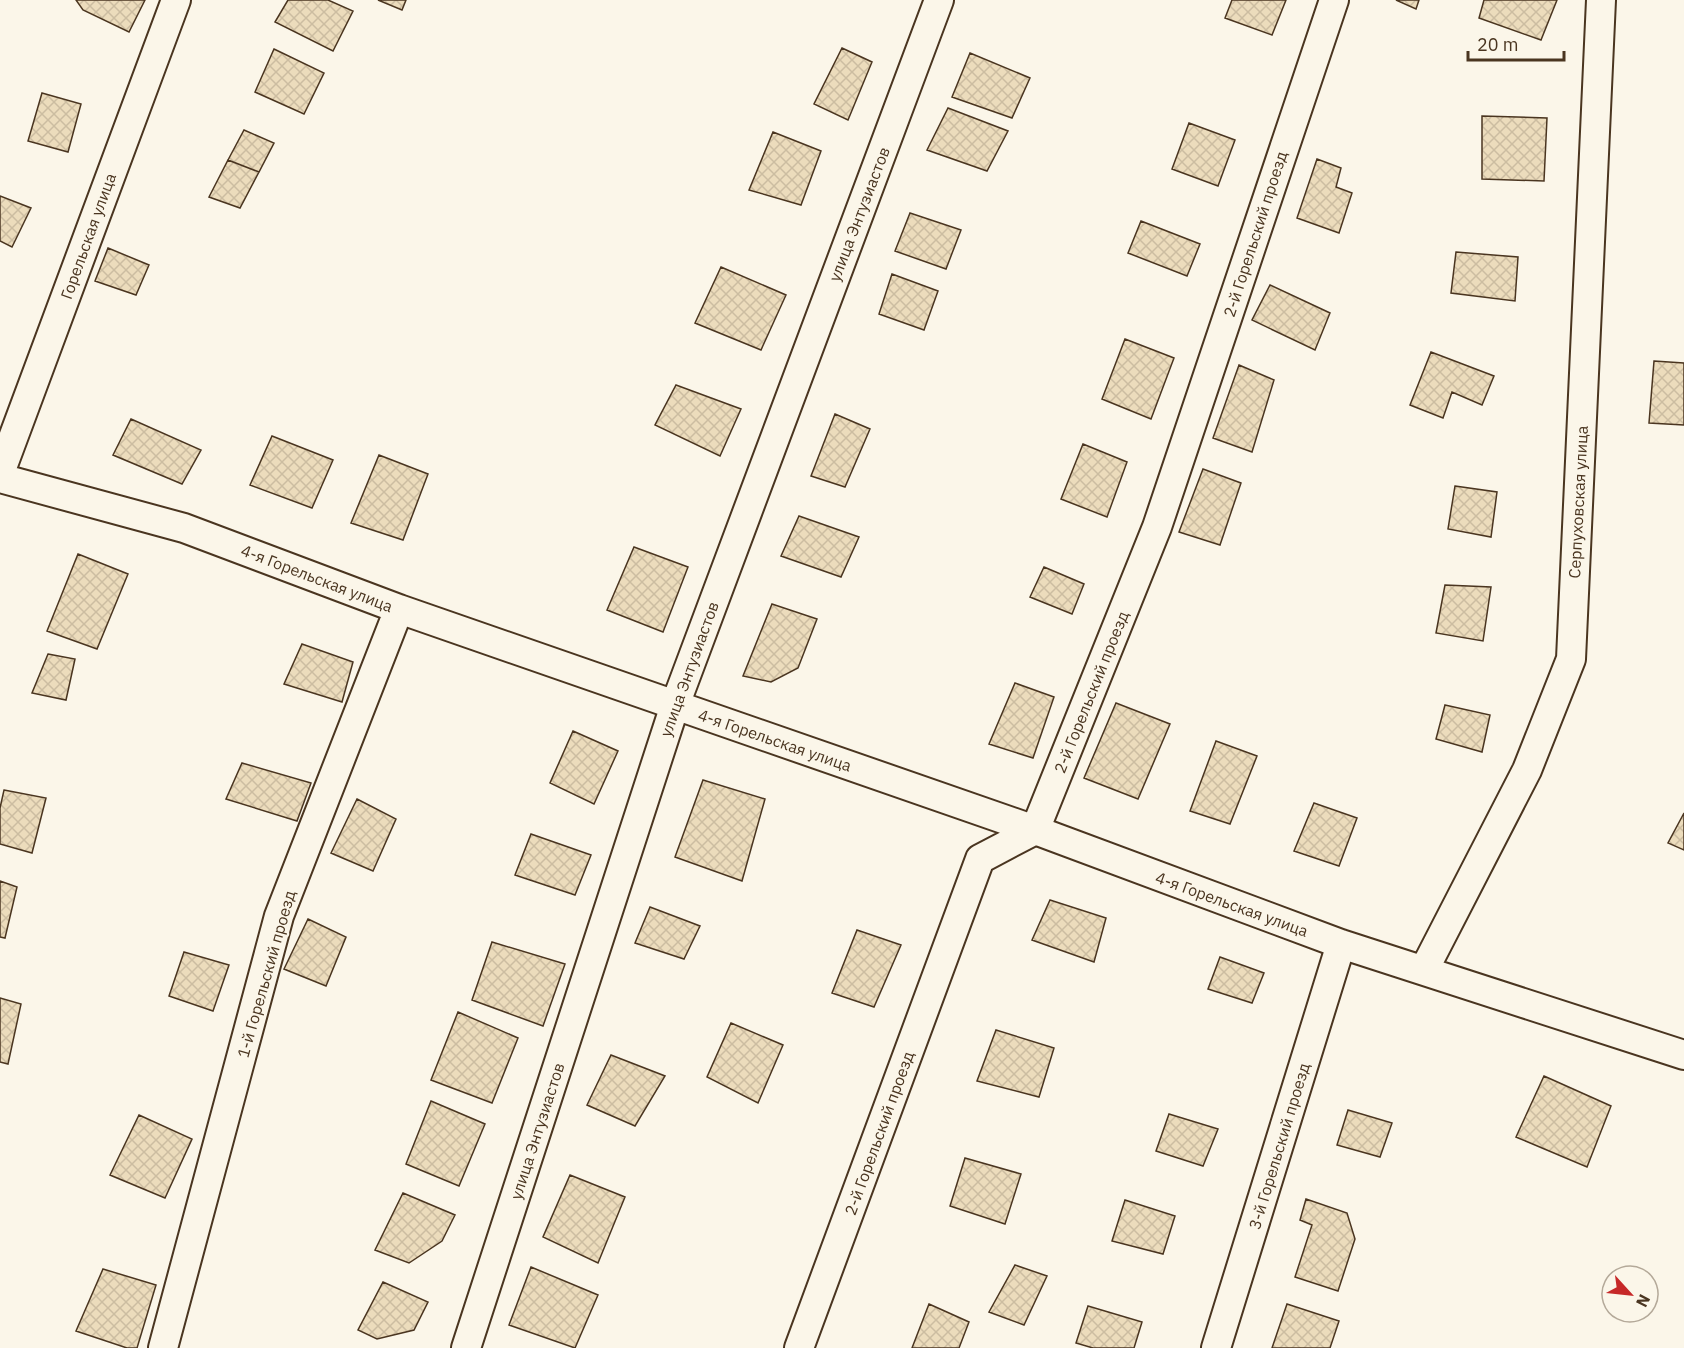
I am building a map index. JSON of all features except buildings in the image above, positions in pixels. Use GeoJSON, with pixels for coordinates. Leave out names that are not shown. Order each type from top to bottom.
{"type":"FeatureCollection","features":[{"type":"Feature","properties":{"kind":"street","name":"Горельская улица"},"geometry":{"type":"LineString","coordinates":[[0,473],[176,0]]}},
{"type":"Feature","properties":{"kind":"street","name":"улица Энтузиастов"},"geometry":{"type":"LineString","coordinates":[[466,1348],[675,705],[939,0]]}},
{"type":"Feature","properties":{"kind":"street","name":"2-й Горельский проезд"},"geometry":{"type":"LineString","coordinates":[[799,1348],[980,859],[1035,830],[1157,527],[1334,0]]}},
{"type":"Feature","properties":{"kind":"street","name":"Серпуховская улица"},"geometry":{"type":"LineString","coordinates":[[1424,970],[1527,770],[1571,659],[1601,0]]}},
{"type":"Feature","properties":{"kind":"street","name":"4-я Горельская улица"},"geometry":{"type":"LineString","coordinates":[[0,478],[184,528],[399,609],[1035,830],[1341,944],[1684,1055]]}},
{"type":"Feature","properties":{"kind":"street","name":"1-й Горельский проезд"},"geometry":{"type":"LineString","coordinates":[[163,1348],[279,916],[399,609]]}},
{"type":"Feature","properties":{"kind":"street","name":"3-й Горельский проезд"},"geometry":{"type":"LineString","coordinates":[[1216,1348],[1341,944]]}}]}
